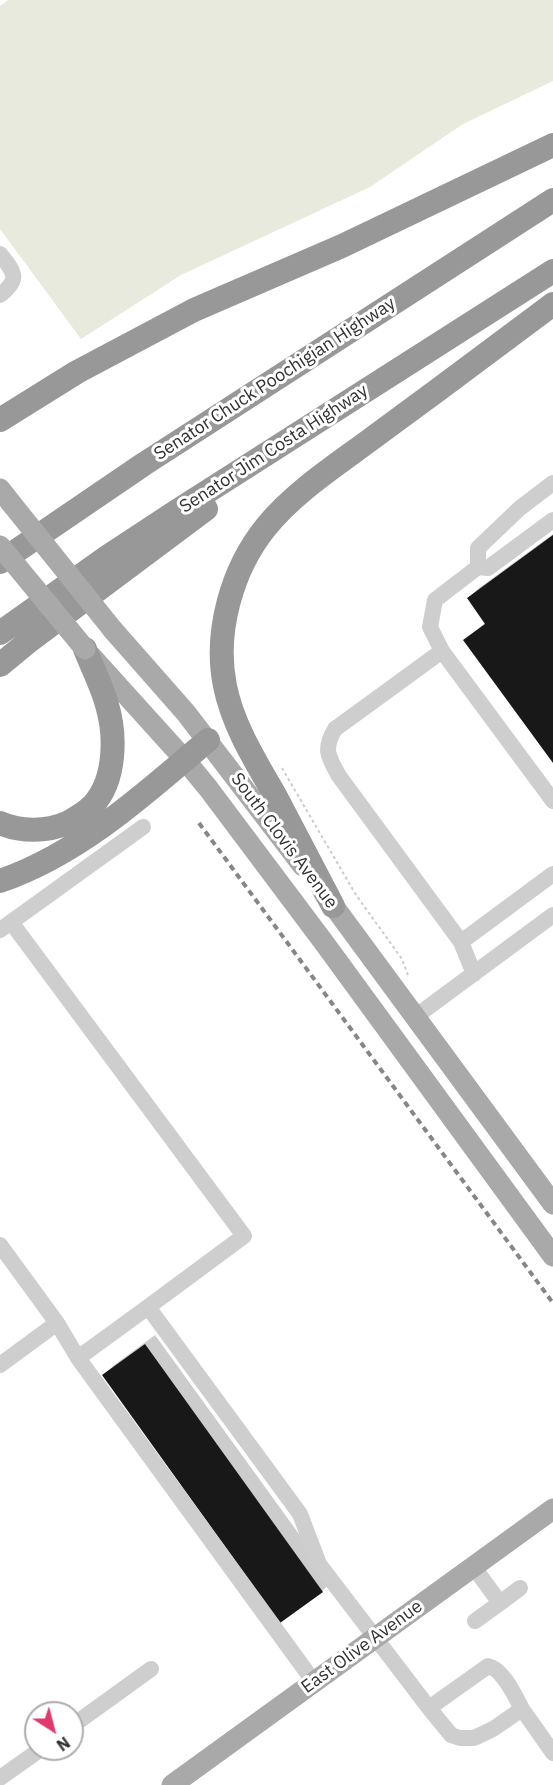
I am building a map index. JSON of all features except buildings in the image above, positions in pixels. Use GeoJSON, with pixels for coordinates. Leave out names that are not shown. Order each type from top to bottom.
{"type":"FeatureCollection","features":[{"type":"Feature","properties":{"kind":"highway"},"geometry":{"type":"LineString","coordinates":[[0,420],[76,372],[194,310],[352,241],[553,145]]}},
{"type":"Feature","properties":{"kind":"highway","name":"Senator Chuck Poochigian Highway"},"geometry":{"type":"LineString","coordinates":[[0,562],[144,464],[553,200]]}},
{"type":"Feature","properties":{"kind":"highway","name":"Senator Jim Costa Highway"},"geometry":{"type":"LineString","coordinates":[[0,633],[107,557],[177,511],[553,271]]}},
{"type":"Feature","properties":{"kind":"highway"},"geometry":{"type":"LineString","coordinates":[[333,906],[244,740],[230,706],[225,685],[223,644],[228,605],[234,585],[252,546],[279,512],[328,472],[553,304]]}},
{"type":"Feature","properties":{"kind":"highway"},"geometry":{"type":"LineString","coordinates":[[0,665],[37,635],[378,382]]}},
{"type":"Feature","properties":{"kind":"highway"},"geometry":{"type":"LineString","coordinates":[[0,823],[20,829],[35,830],[64,824],[80,816],[94,804],[102,792],[112,760],[113,734],[107,703],[85,649]]}},
{"type":"Feature","properties":{"kind":"highway"},"geometry":{"type":"LineString","coordinates":[[0,881],[31,869],[80,842],[208,740]]}},
{"type":"Feature","properties":{"kind":"main road","name":"South Clovis Avenue"},"geometry":{"type":"LineString","coordinates":[[6,496],[113,630],[208,740],[553,1204]]}},
{"type":"Feature","properties":{"kind":"main road","name":"South Clovis Avenue"},"geometry":{"type":"LineString","coordinates":[[0,546],[85,649],[185,760],[267,866],[553,1256]]}},
{"type":"Feature","properties":{"kind":"main road"},"geometry":{"type":"LineString","coordinates":[[267,866],[316,912],[395,1015],[403,1018],[415,1017]]}},
{"type":"Feature","properties":{"kind":"main road","name":"East Olive Avenue"},"geometry":{"type":"LineString","coordinates":[[172,1785],[553,1509]]}},
{"type":"Feature","properties":{"kind":"lane"},"geometry":{"type":"LineString","coordinates":[[0,254],[14,277],[13,284],[0,295]]}},
{"type":"Feature","properties":{"kind":"lane"},"geometry":{"type":"LineString","coordinates":[[478,567],[478,548],[520,508],[553,483]]}},
{"type":"Feature","properties":{"kind":"lane"},"geometry":{"type":"LineString","coordinates":[[553,520],[488,568],[478,567],[435,600],[430,627],[442,651],[553,801]]}},
{"type":"Feature","properties":{"kind":"lane"},"geometry":{"type":"LineString","coordinates":[[442,651],[334,729],[328,741],[328,756],[339,776],[461,942],[474,974]]}},
{"type":"Feature","properties":{"kind":"lane"},"geometry":{"type":"LineString","coordinates":[[78,1358],[244,1236],[5,926],[143,827]]}},
{"type":"Feature","properties":{"kind":"lane"},"geometry":{"type":"LineString","coordinates":[[461,942],[553,874]]}},
{"type":"Feature","properties":{"kind":"lane"},"geometry":{"type":"LineString","coordinates":[[415,1017],[553,915]]}},
{"type":"Feature","properties":{"kind":"lane"},"geometry":{"type":"LineString","coordinates":[[0,1245],[57,1323],[78,1358],[314,1682]]}},
{"type":"Feature","properties":{"kind":"lane"},"geometry":{"type":"LineString","coordinates":[[148,1307],[300,1514],[319,1564],[451,1735],[460,1738],[474,1738],[493,1729],[522,1709]]}},
{"type":"Feature","properties":{"kind":"lane"},"geometry":{"type":"LineString","coordinates":[[0,1365],[57,1323]]}},
{"type":"Feature","properties":{"kind":"lane"},"geometry":{"type":"LineString","coordinates":[[473,1566],[500,1603]]}},
{"type":"Feature","properties":{"kind":"lane"},"geometry":{"type":"LineString","coordinates":[[475,1621],[520,1588]]}},
{"type":"Feature","properties":{"kind":"lane"},"geometry":{"type":"LineString","coordinates":[[429,1708],[488,1666],[494,1667],[553,1753]]}},
{"type":"Feature","properties":{"kind":"lane"},"geometry":{"type":"LineString","coordinates":[[84,1717],[151,1669]]}},
{"type":"Feature","properties":{"kind":"lane"},"geometry":{"type":"LineString","coordinates":[[0,1778],[24,1761]]}},
{"type":"Feature","properties":{"kind":"path"},"geometry":{"type":"LineString","coordinates":[[277,760],[356,895],[402,959],[414,985]]}},
{"type":"Feature","properties":{"kind":"shaded area"},"geometry":{"type":"Polygon","coordinates":[[[8,0],[553,0],[553,81],[463,124],[370,187],[181,275],[81,339],[0,229],[0,6],[8,0]]]}},
{"type":"Feature","properties":{"kind":"railway"},"geometry":{"type":"LineString","coordinates":[[199,823],[553,1303]]}}]}
